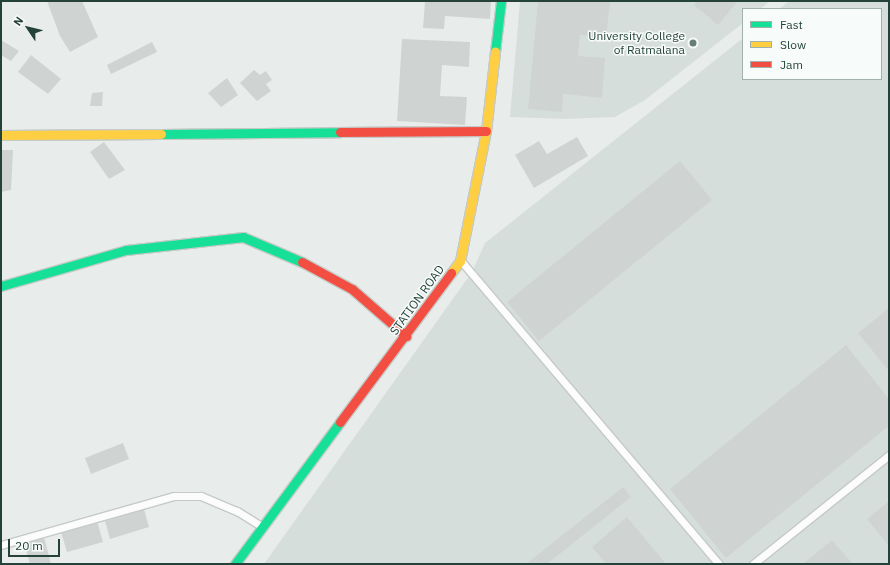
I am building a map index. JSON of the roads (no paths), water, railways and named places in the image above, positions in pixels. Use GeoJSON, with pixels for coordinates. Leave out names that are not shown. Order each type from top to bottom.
{"type":"FeatureCollection","features":[{"type":"Feature","properties":{"kind":"street","name":"STATION ROAD"},"geometry":{"type":"LineString","coordinates":[[235,564],[406,336],[460,261],[486,131],[501,1]]}},
{"type":"Feature","properties":{"kind":"street"},"geometry":{"type":"LineString","coordinates":[[1,135],[486,131]]}},
{"type":"Feature","properties":{"kind":"street"},"geometry":{"type":"LineString","coordinates":[[1,286],[126,250],[243,238],[295,258],[352,289],[406,336]]}},
{"type":"Feature","properties":{"kind":"lane"},"geometry":{"type":"LineString","coordinates":[[460,261],[719,564]]}},
{"type":"Feature","properties":{"kind":"lane"},"geometry":{"type":"LineString","coordinates":[[753,564],[889,455]]}},
{"type":"Feature","properties":{"kind":"lane"},"geometry":{"type":"LineString","coordinates":[[1,544],[174,496],[201,496],[237,511],[263,528]]}},
{"type":"Feature","properties":{"kind":"place","name":"University College of Ratmalana"},"geometry":{"type":"Point","coordinates":[693,43]}}]}
